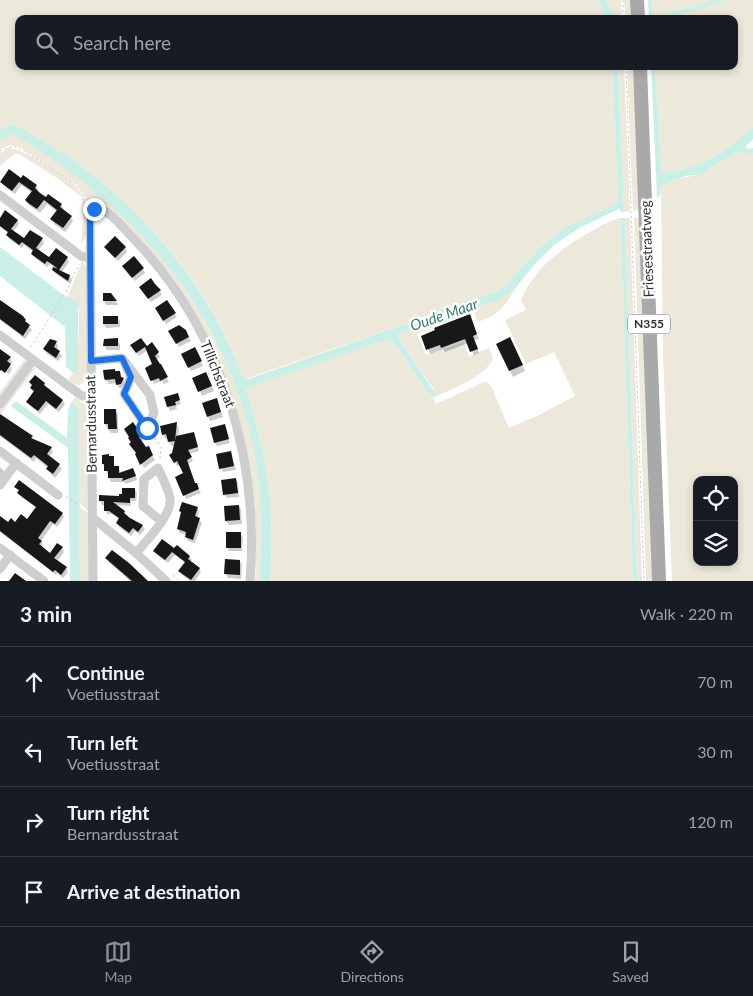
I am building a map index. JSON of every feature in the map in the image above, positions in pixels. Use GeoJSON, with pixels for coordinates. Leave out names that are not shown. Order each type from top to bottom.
{"type":"FeatureCollection","features":[{"type":"Feature","properties":{"kind":"main road"},"geometry":{"type":"LineString","coordinates":[[637,0],[638,15]]}},
{"type":"Feature","properties":{"kind":"main road","name":"Friesestraatweg"},"geometry":{"type":"LineString","coordinates":[[640,70],[659,581]]}},
{"type":"Feature","properties":{"kind":"street"},"geometry":{"type":"LineString","coordinates":[[0,196],[86,257]]}},
{"type":"Feature","properties":{"kind":"street","name":"Bernardusstraat"},"geometry":{"type":"LineString","coordinates":[[93,581],[91,361],[86,257],[90,218],[94,209]]}},
{"type":"Feature","properties":{"kind":"street","name":"Tillichstraat"},"geometry":{"type":"LineString","coordinates":[[94,209],[102,210],[111,216],[157,266],[189,312],[204,338],[215,364],[235,418],[246,466],[252,515],[250,581]]}},
{"type":"Feature","properties":{"kind":"street"},"geometry":{"type":"LineString","coordinates":[[0,335],[82,396],[90,396]]}},
{"type":"Feature","properties":{"kind":"street"},"geometry":{"type":"LineString","coordinates":[[91,361],[122,358]]}},
{"type":"Feature","properties":{"kind":"street"},"geometry":{"type":"LineString","coordinates":[[122,358],[150,395],[154,413],[147,428]]}},
{"type":"Feature","properties":{"kind":"street"},"geometry":{"type":"LineString","coordinates":[[122,358],[131,377],[124,394],[147,428]]}},
{"type":"Feature","properties":{"kind":"street"},"geometry":{"type":"LineString","coordinates":[[0,404],[33,360]]}},
{"type":"Feature","properties":{"kind":"street"},"geometry":{"type":"LineString","coordinates":[[0,451],[58,495]]}},
{"type":"Feature","properties":{"kind":"street"},"geometry":{"type":"LineString","coordinates":[[0,485],[16,464]]}},
{"type":"Feature","properties":{"kind":"street"},"geometry":{"type":"LineString","coordinates":[[136,553],[161,521],[168,512],[170,499],[158,468],[144,479],[143,506],[161,521]]}},
{"type":"Feature","properties":{"kind":"street"},"geometry":{"type":"LineString","coordinates":[[93,518],[136,553],[166,581]]}},
{"type":"Feature","properties":{"kind":"street"},"geometry":{"type":"LineString","coordinates":[[0,548],[44,581]]}},
{"type":"Feature","properties":{"kind":"street"},"geometry":{"type":"LineString","coordinates":[[0,569],[10,556]]}},
{"type":"Feature","properties":{"kind":"path"},"geometry":{"type":"LineString","coordinates":[[623,0],[623,15]]}},
{"type":"Feature","properties":{"kind":"path","name":"Friesestraatweg"},"geometry":{"type":"LineString","coordinates":[[626,70],[644,581]]}},
{"type":"Feature","properties":{"kind":"path"},"geometry":{"type":"LineString","coordinates":[[0,151],[13,146],[32,156],[76,184],[94,209]]}},
{"type":"Feature","properties":{"kind":"path"},"geometry":{"type":"LineString","coordinates":[[50,319],[86,257]]}},
{"type":"Feature","properties":{"kind":"path"},"geometry":{"type":"LineString","coordinates":[[147,428],[161,447],[158,468]]}},
{"type":"Feature","properties":{"kind":"path"},"geometry":{"type":"LineString","coordinates":[[69,497],[93,518]]}},
{"type":"Feature","properties":{"kind":"shaded area"},"geometry":{"type":"Polygon","coordinates":[[[0,0],[598,0],[605,15],[15,15],[15,70],[612,70],[618,203],[565,227],[540,247],[504,287],[498,291],[454,304],[428,316],[245,379],[216,317],[198,288],[155,233],[131,208],[106,185],[58,149],[19,126],[10,124],[0,130],[0,0]]]}},
{"type":"Feature","properties":{"kind":"shaded area"},"geometry":{"type":"Polygon","coordinates":[[[606,0],[621,0],[622,15],[613,15],[606,0]]]}},
{"type":"Feature","properties":{"kind":"shaded area"},"geometry":{"type":"Polygon","coordinates":[[[624,0],[632,0],[633,15],[625,15],[624,0]]]}},
{"type":"Feature","properties":{"kind":"shaded area"},"geometry":{"type":"Polygon","coordinates":[[[652,0],[713,0],[664,15],[653,15],[652,0]]]}},
{"type":"Feature","properties":{"kind":"shaded area"},"geometry":{"type":"Polygon","coordinates":[[[723,0],[753,0],[753,127],[719,154],[703,162],[665,173],[662,171],[655,70],[738,70],[738,15],[682,15],[723,2],[723,0]]]}},
{"type":"Feature","properties":{"kind":"shaded area"},"geometry":{"type":"Polygon","coordinates":[[[618,70],[624,70],[630,211],[624,212],[618,70]]]}},
{"type":"Feature","properties":{"kind":"shaded area"},"geometry":{"type":"Polygon","coordinates":[[[627,70],[635,70],[640,209],[633,211],[627,70]]]}},
{"type":"Feature","properties":{"kind":"shaded area"},"geometry":{"type":"Polygon","coordinates":[[[11,133],[50,156],[116,209],[144,237],[169,267],[211,332],[228,367],[242,404],[252,441],[258,476],[260,511],[259,581],[255,581],[256,527],[251,474],[240,422],[223,372],[201,325],[173,280],[139,239],[100,201],[90,202],[76,184],[20,147],[10,145],[0,149],[0,140],[11,133]]]}},
{"type":"Feature","properties":{"kind":"shaded area"},"geometry":{"type":"Polygon","coordinates":[[[9,148],[16,149],[43,163],[69,180],[89,204],[87,209],[86,235],[81,244],[82,197],[54,176],[19,154],[14,154],[0,166],[0,153],[9,148]]]}},
{"type":"Feature","properties":{"kind":"shaded area"},"geometry":{"type":"Polygon","coordinates":[[[739,151],[747,154],[753,153],[753,581],[672,581],[663,355],[661,186],[676,179],[702,174],[739,151]]]}},
{"type":"Feature","properties":{"kind":"shaded area"},"geometry":{"type":"Polygon","coordinates":[[[634,217],[640,219],[654,581],[646,581],[634,217]]]}},
{"type":"Feature","properties":{"kind":"shaded area"},"geometry":{"type":"Polygon","coordinates":[[[620,218],[633,581],[270,581],[272,557],[271,508],[259,436],[246,389],[248,386],[387,340],[394,343],[426,390],[435,391],[399,339],[400,333],[468,309],[489,304],[514,290],[500,310],[485,319],[478,322],[473,311],[417,334],[426,355],[464,342],[469,356],[489,348],[493,359],[475,377],[433,398],[436,404],[484,382],[488,383],[492,388],[509,428],[539,415],[575,396],[554,352],[526,364],[505,320],[526,310],[521,300],[527,289],[542,268],[560,251],[606,223],[620,218]]]}},
{"type":"Feature","properties":{"kind":"shaded area"},"geometry":{"type":"Polygon","coordinates":[[[625,218],[630,218],[642,581],[637,581],[625,218]]]}},
{"type":"Feature","properties":{"kind":"shaded area"},"geometry":{"type":"Polygon","coordinates":[[[82,261],[87,268],[88,376],[85,377],[84,382],[80,385],[75,385],[69,380],[72,373],[75,374],[78,369],[78,308],[77,302],[68,296],[82,261]]]}},
{"type":"Feature","properties":{"kind":"shaded area"},"geometry":{"type":"Polygon","coordinates":[[[25,359],[26,363],[0,399],[0,392],[25,359]]]}},
{"type":"Feature","properties":{"kind":"shaded area"},"geometry":{"type":"Polygon","coordinates":[[[36,367],[0,415],[0,410],[30,370],[36,367]]]}},
{"type":"Feature","properties":{"kind":"shaded area"},"geometry":{"type":"Polygon","coordinates":[[[75,397],[88,407],[89,511],[79,503],[78,408],[72,401],[75,397]]]}},
{"type":"Feature","properties":{"kind":"shaded area"},"geometry":{"type":"Polygon","coordinates":[[[79,507],[89,514],[90,581],[80,581],[79,507]]]}},
{"type":"Feature","properties":{"kind":"water"},"geometry":{"type":"Polygon","coordinates":[[[598,0],[606,0],[613,15],[605,15],[598,0]]]}},
{"type":"Feature","properties":{"kind":"water"},"geometry":{"type":"Polygon","coordinates":[[[648,0],[652,0],[653,15],[649,15],[648,0]]]}},
{"type":"Feature","properties":{"kind":"water"},"geometry":{"type":"Polygon","coordinates":[[[713,0],[723,0],[723,2],[682,15],[664,15],[713,0]]]}},
{"type":"Feature","properties":{"kind":"water","name":"Oude Maar"},"geometry":{"type":"Polygon","coordinates":[[[612,70],[618,70],[624,212],[621,212],[619,209],[581,227],[554,245],[534,265],[514,290],[495,302],[468,309],[400,333],[399,339],[436,394],[431,395],[426,390],[395,344],[387,340],[246,389],[259,436],[271,508],[272,557],[270,581],[259,581],[260,511],[258,476],[252,442],[238,393],[218,346],[194,303],[165,263],[132,226],[95,192],[56,161],[13,134],[0,140],[0,130],[10,124],[19,126],[58,149],[106,185],[131,208],[155,233],[197,288],[231,347],[243,378],[248,379],[428,316],[454,304],[498,291],[504,287],[540,247],[565,227],[618,203],[612,70]]]}},
{"type":"Feature","properties":{"kind":"water"},"geometry":{"type":"Polygon","coordinates":[[[651,70],[655,70],[662,171],[665,173],[711,158],[726,149],[753,127],[753,139],[745,147],[747,149],[753,148],[753,153],[737,152],[700,175],[690,175],[676,179],[661,186],[660,197],[657,197],[651,70]]]}},
{"type":"Feature","properties":{"kind":"water"},"geometry":{"type":"Polygon","coordinates":[[[620,218],[625,218],[637,581],[633,581],[620,218]]]}},
{"type":"Feature","properties":{"kind":"water"},"geometry":{"type":"Polygon","coordinates":[[[0,247],[66,297],[68,296],[78,303],[78,369],[75,374],[66,367],[65,327],[0,276],[0,247]]]}},
{"type":"Feature","properties":{"kind":"water"},"geometry":{"type":"Polygon","coordinates":[[[16,401],[67,438],[68,410],[72,401],[78,408],[80,581],[70,581],[68,448],[11,406],[16,401]]]}},
{"type":"Feature","properties":{"kind":"building"},"geometry":{"type":"Polygon","coordinates":[[[9,169],[21,178],[23,175],[37,185],[35,188],[46,197],[48,194],[62,204],[60,207],[72,216],[63,228],[50,219],[57,210],[44,200],[37,209],[25,200],[32,191],[19,182],[12,191],[0,182],[9,169]]]}},
{"type":"Feature","properties":{"kind":"building"},"geometry":{"type":"Polygon","coordinates":[[[5,210],[18,220],[11,229],[24,238],[30,230],[43,238],[36,248],[49,257],[56,248],[68,257],[59,270],[70,275],[68,281],[52,270],[53,267],[58,269],[53,265],[47,261],[45,264],[31,254],[33,250],[22,242],[19,245],[6,235],[8,232],[0,226],[0,218],[5,210]]]}},
{"type":"Feature","properties":{"kind":"building"},"geometry":{"type":"Polygon","coordinates":[[[115,236],[126,247],[115,258],[104,247],[115,236]]]}},
{"type":"Feature","properties":{"kind":"building"},"geometry":{"type":"Polygon","coordinates":[[[134,256],[144,268],[132,278],[122,266],[134,256]]]}},
{"type":"Feature","properties":{"kind":"building"},"geometry":{"type":"Polygon","coordinates":[[[151,278],[161,290],[148,299],[139,287],[151,278]]]}},
{"type":"Feature","properties":{"kind":"building"},"geometry":{"type":"Polygon","coordinates":[[[103,293],[111,293],[117,301],[103,301],[103,293]]]}},
{"type":"Feature","properties":{"kind":"building"},"geometry":{"type":"Polygon","coordinates":[[[0,300],[23,316],[30,325],[23,336],[0,319],[0,300]]]}},
{"type":"Feature","properties":{"kind":"building"},"geometry":{"type":"Polygon","coordinates":[[[167,300],[176,313],[163,321],[155,308],[167,300]]]}},
{"type":"Feature","properties":{"kind":"building"},"geometry":{"type":"Polygon","coordinates":[[[470,314],[477,334],[473,336],[478,349],[470,352],[465,339],[441,348],[440,345],[426,350],[421,336],[435,330],[434,328],[470,314]]]}},
{"type":"Feature","properties":{"kind":"building"},"geometry":{"type":"Polygon","coordinates":[[[103,316],[118,316],[118,324],[103,324],[103,316]]]}},
{"type":"Feature","properties":{"kind":"building"},"geometry":{"type":"Polygon","coordinates":[[[179,325],[186,330],[189,337],[176,344],[168,331],[179,325]]]}},
{"type":"Feature","properties":{"kind":"building"},"geometry":{"type":"Polygon","coordinates":[[[510,337],[523,365],[509,371],[496,344],[510,337]]]}},
{"type":"Feature","properties":{"kind":"building"},"geometry":{"type":"Polygon","coordinates":[[[118,338],[118,346],[103,346],[104,339],[118,338]]]}},
{"type":"Feature","properties":{"kind":"building"},"geometry":{"type":"Polygon","coordinates":[[[141,338],[147,346],[152,342],[159,352],[155,356],[168,377],[160,381],[159,378],[150,380],[145,368],[152,364],[145,347],[136,353],[130,345],[141,338]]]}},
{"type":"Feature","properties":{"kind":"building"},"geometry":{"type":"Polygon","coordinates":[[[50,339],[57,341],[54,347],[60,351],[56,358],[43,349],[50,339]]]}},
{"type":"Feature","properties":{"kind":"building"},"geometry":{"type":"Polygon","coordinates":[[[195,347],[202,361],[188,368],[181,354],[195,347]]]}},
{"type":"Feature","properties":{"kind":"building"},"geometry":{"type":"Polygon","coordinates":[[[0,349],[11,357],[7,361],[11,364],[5,373],[0,371],[0,349]]]}},
{"type":"Feature","properties":{"kind":"building"},"geometry":{"type":"Polygon","coordinates":[[[115,369],[115,371],[120,371],[121,377],[124,378],[121,384],[116,385],[115,379],[105,380],[104,378],[103,370],[115,369]]]}},
{"type":"Feature","properties":{"kind":"building"},"geometry":{"type":"Polygon","coordinates":[[[206,372],[212,386],[198,392],[192,378],[206,372]]]}},
{"type":"Feature","properties":{"kind":"building"},"geometry":{"type":"Polygon","coordinates":[[[35,375],[63,400],[56,409],[46,401],[38,411],[26,402],[34,391],[30,388],[32,385],[29,382],[35,375]]]}},
{"type":"Feature","properties":{"kind":"building"},"geometry":{"type":"Polygon","coordinates":[[[178,393],[180,400],[175,402],[176,405],[167,407],[164,397],[178,393]]]}},
{"type":"Feature","properties":{"kind":"building"},"geometry":{"type":"Polygon","coordinates":[[[217,398],[221,412],[207,417],[202,403],[217,398]]]}},
{"type":"Feature","properties":{"kind":"building"},"geometry":{"type":"Polygon","coordinates":[[[104,409],[116,409],[117,429],[108,429],[108,424],[104,424],[104,409]]]}},
{"type":"Feature","properties":{"kind":"building"},"geometry":{"type":"Polygon","coordinates":[[[0,414],[33,436],[31,438],[52,447],[47,454],[60,464],[53,474],[46,469],[48,466],[34,455],[31,458],[0,435],[0,414]]]}},
{"type":"Feature","properties":{"kind":"building"},"geometry":{"type":"Polygon","coordinates":[[[133,422],[142,435],[139,437],[146,447],[149,446],[153,455],[140,465],[136,453],[129,444],[131,442],[124,429],[133,422]]]}},
{"type":"Feature","properties":{"kind":"building"},"geometry":{"type":"Polygon","coordinates":[[[177,422],[175,441],[168,442],[166,434],[162,435],[160,426],[177,422]]]}},
{"type":"Feature","properties":{"kind":"building"},"geometry":{"type":"Polygon","coordinates":[[[225,424],[229,439],[214,443],[210,428],[225,424]]]}},
{"type":"Feature","properties":{"kind":"building"},"geometry":{"type":"Polygon","coordinates":[[[194,432],[198,447],[188,450],[192,457],[187,460],[199,489],[183,496],[175,477],[183,473],[177,461],[174,463],[169,455],[172,453],[176,436],[194,432]]]}},
{"type":"Feature","properties":{"kind":"building"},"geometry":{"type":"Polygon","coordinates":[[[231,451],[234,466],[219,469],[216,454],[231,451]]]}},
{"type":"Feature","properties":{"kind":"building"},"geometry":{"type":"Polygon","coordinates":[[[109,454],[109,456],[114,456],[114,466],[119,466],[119,473],[133,468],[136,476],[122,481],[123,478],[108,478],[108,471],[104,471],[104,464],[102,464],[102,455],[109,454]]]}},
{"type":"Feature","properties":{"kind":"building"},"geometry":{"type":"Polygon","coordinates":[[[236,478],[238,493],[223,495],[221,480],[236,478]]]}},
{"type":"Feature","properties":{"kind":"building"},"geometry":{"type":"Polygon","coordinates":[[[19,480],[63,513],[55,524],[50,521],[38,538],[42,541],[39,544],[50,553],[57,543],[63,547],[54,558],[67,567],[61,575],[55,570],[53,572],[0,531],[0,516],[8,522],[11,518],[15,522],[21,514],[27,519],[36,507],[17,493],[19,490],[14,487],[19,480]]]}},
{"type":"Feature","properties":{"kind":"building"},"geometry":{"type":"Polygon","coordinates":[[[122,488],[135,488],[135,498],[130,498],[130,503],[113,502],[125,511],[124,513],[130,518],[143,525],[138,532],[133,528],[129,533],[116,523],[119,518],[109,511],[104,511],[104,501],[99,501],[99,495],[119,496],[119,494],[122,494],[122,488]]]}},
{"type":"Feature","properties":{"kind":"building"},"geometry":{"type":"Polygon","coordinates":[[[182,502],[198,507],[195,516],[200,518],[193,540],[185,537],[186,532],[177,529],[182,502]]]}},
{"type":"Feature","properties":{"kind":"building"},"geometry":{"type":"Polygon","coordinates":[[[239,505],[240,520],[225,521],[224,506],[239,505]]]}},
{"type":"Feature","properties":{"kind":"building"},"geometry":{"type":"Polygon","coordinates":[[[226,532],[241,532],[241,548],[226,548],[226,532]]]}},
{"type":"Feature","properties":{"kind":"building"},"geometry":{"type":"Polygon","coordinates":[[[162,539],[174,548],[177,545],[190,556],[188,559],[200,568],[191,580],[178,571],[185,562],[172,552],[165,560],[153,551],[162,539]]]}},
{"type":"Feature","properties":{"kind":"building"},"geometry":{"type":"Polygon","coordinates":[[[112,550],[148,581],[132,581],[105,558],[112,550]]]}},
{"type":"Feature","properties":{"kind":"building"},"geometry":{"type":"Polygon","coordinates":[[[225,559],[240,560],[240,575],[224,574],[225,559]]]}},
{"type":"Feature","properties":{"kind":"building"},"geometry":{"type":"Polygon","coordinates":[[[15,573],[26,581],[9,581],[15,573]]]}},
{"type":"Feature","properties":{"kind":"route"},"geometry":{"type":"LineString","coordinates":[[94,209],[90,218],[91,361],[122,358],[131,377],[124,394],[147,428]]}}]}
